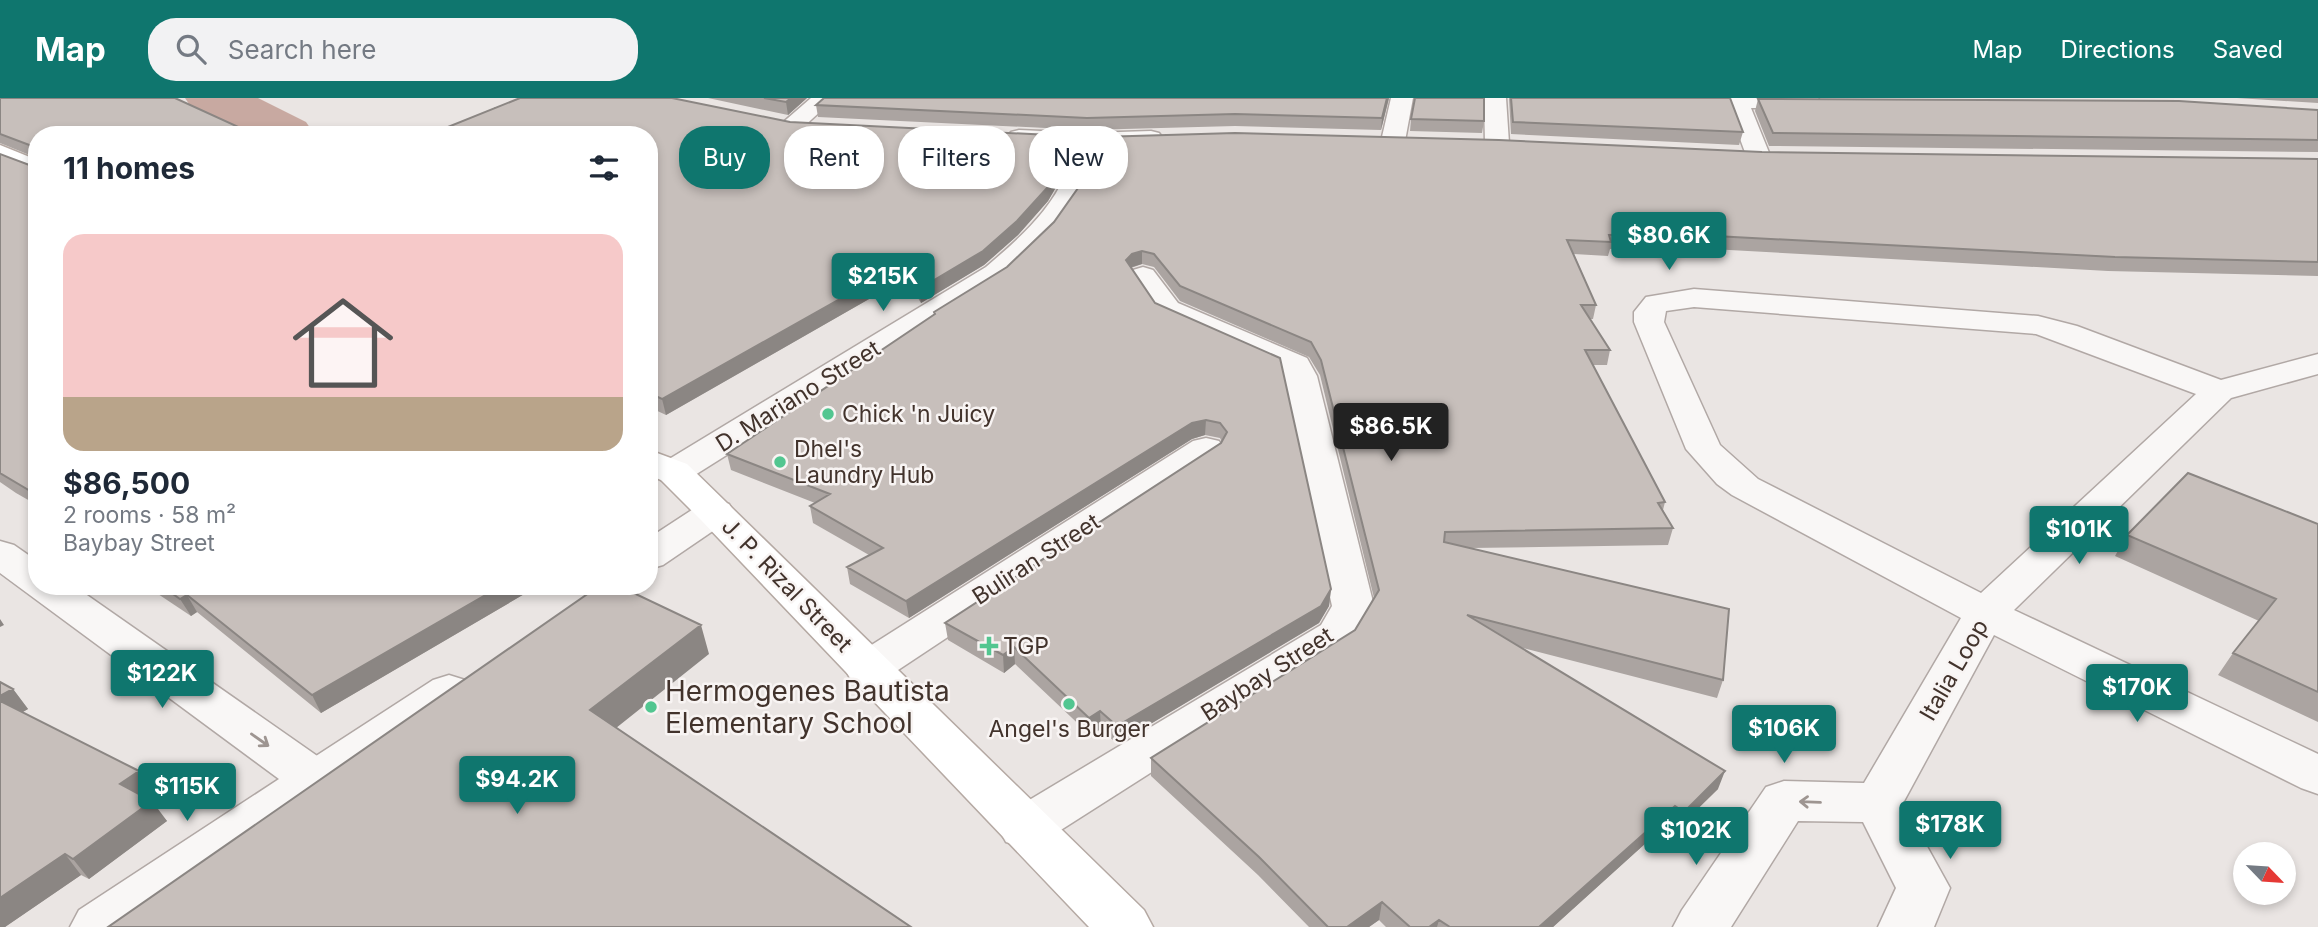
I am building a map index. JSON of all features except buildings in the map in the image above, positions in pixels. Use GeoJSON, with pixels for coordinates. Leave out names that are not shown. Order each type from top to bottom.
{"type":"FeatureCollection","features":[{"type":"Feature","properties":{"kind":"main road"},"geometry":{"type":"LineString","coordinates":[[1,154],[28,166]]}},
{"type":"Feature","properties":{"kind":"main road","name":"J. P. Rizal Street"},"geometry":{"type":"LineString","coordinates":[[661,467],[715,512],[1024,828],[1125,927]]}},
{"type":"Feature","properties":{"kind":"street"},"geometry":{"type":"LineString","coordinates":[[792,125],[824,98]]}},
{"type":"Feature","properties":{"kind":"street"},"geometry":{"type":"LineString","coordinates":[[1368,140],[1405,142],[1402,98]]}},
{"type":"Feature","properties":{"kind":"street"},"geometry":{"type":"LineString","coordinates":[[1495,98],[1486,143],[1523,145]]}},
{"type":"Feature","properties":{"kind":"street"},"geometry":{"type":"LineString","coordinates":[[1758,155],[1737,100],[1833,101]]}},
{"type":"Feature","properties":{"kind":"street"},"geometry":{"type":"LineString","coordinates":[[767,121],[806,126]]}},
{"type":"Feature","properties":{"kind":"street"},"geometry":{"type":"LineString","coordinates":[[1128,139],[1172,138]]}},
{"type":"Feature","properties":{"kind":"street"},"geometry":{"type":"LineString","coordinates":[[1732,155],[1784,156]]}},
{"type":"Feature","properties":{"kind":"street","name":"D. Mariano Street"},"geometry":{"type":"LineString","coordinates":[[661,467],[983,283],[1031,242],[1071,189]]}},
{"type":"Feature","properties":{"kind":"street","name":"Baybay Street"},"geometry":{"type":"LineString","coordinates":[[1024,828],[1336,635],[1353,606],[1300,376],[1295,365],[1167,309],[1143,276]]}},
{"type":"Feature","properties":{"kind":"street"},"geometry":{"type":"LineString","coordinates":[[2220,391],[2066,333],[2038,326],[1694,298],[1657,303],[1649,312],[1648,322],[1704,449],[1717,465],[1745,487],[1985,613],[2318,775]]}},
{"type":"Feature","properties":{"kind":"street","name":"Italia Loop"},"geometry":{"type":"LineString","coordinates":[[1878,803],[1985,613],[2220,391],[2318,364]]}},
{"type":"Feature","properties":{"kind":"street","name":"Buliran Street"},"geometry":{"type":"LineString","coordinates":[[867,669],[1206,449]]}},
{"type":"Feature","properties":{"kind":"street"},"geometry":{"type":"LineString","coordinates":[[658,550],[715,512]]}},
{"type":"Feature","properties":{"kind":"street"},"geometry":{"type":"LineString","coordinates":[[0,554],[28,574]]}},
{"type":"Feature","properties":{"kind":"street"},"geometry":{"type":"LineString","coordinates":[[58,595],[316,780]]}},
{"type":"Feature","properties":{"kind":"street"},"geometry":{"type":"LineString","coordinates":[[98,927],[486,666]]}},
{"type":"Feature","properties":{"kind":"street"},"geometry":{"type":"LineString","coordinates":[[1700,927],[1784,801],[1878,803],[1923,888],[1906,927]]}},
{"type":"Feature","properties":{"kind":"waterway"},"geometry":{"type":"LineString","coordinates":[[213,98],[267,126]]}},
{"type":"Feature","properties":{"kind":"place","name":"Chick 'n Juicy"},"geometry":{"type":"Point","coordinates":[828,414]}},
{"type":"Feature","properties":{"kind":"place","name":"Dhel's Laundry Hub"},"geometry":{"type":"Point","coordinates":[780,462]}},
{"type":"Feature","properties":{"kind":"place","name":"TGP"},"geometry":{"type":"Point","coordinates":[989,646]}},
{"type":"Feature","properties":{"kind":"place","name":"Angel's Burger"},"geometry":{"type":"Point","coordinates":[1069,704]}},
{"type":"Feature","properties":{"kind":"place","name":"Hermogenes Bautista Elementary School"},"geometry":{"type":"Point","coordinates":[651,707]}}]}
